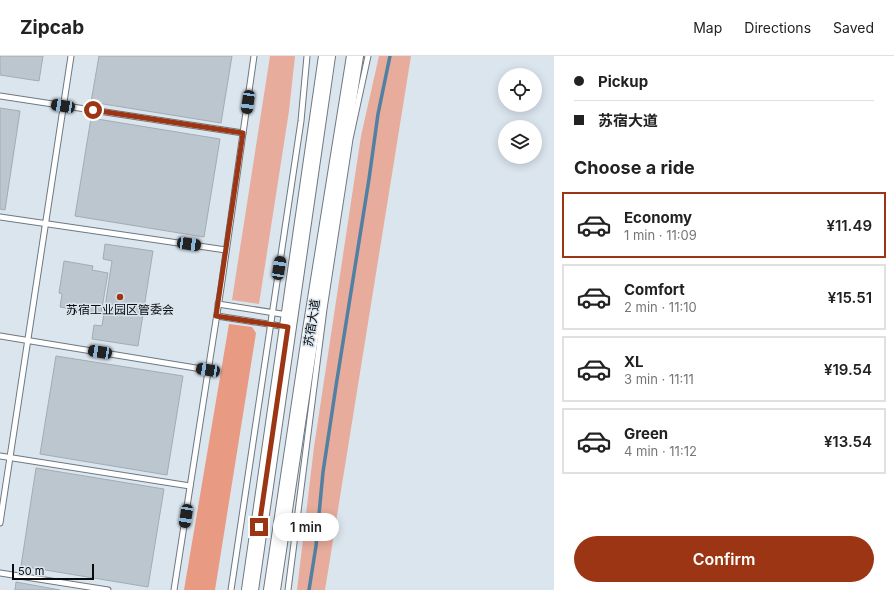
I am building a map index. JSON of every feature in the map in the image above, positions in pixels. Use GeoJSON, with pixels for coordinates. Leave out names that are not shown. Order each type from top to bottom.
{"type":"FeatureCollection","features":[{"type":"Feature","properties":{"kind":"main road","name":"苏宿大道"},"geometry":{"type":"LineString","coordinates":[[250,590],[327,56]]}},
{"type":"Feature","properties":{"kind":"main road","name":"苏宿大道"},"geometry":{"type":"LineString","coordinates":[[272,590],[312,323],[355,56]]}},
{"type":"Feature","properties":{"kind":"lane"},"geometry":{"type":"LineString","coordinates":[[0,523],[71,56]]}},
{"type":"Feature","properties":{"kind":"lane"},"geometry":{"type":"LineString","coordinates":[[174,590],[254,56]]}},
{"type":"Feature","properties":{"kind":"lane"},"geometry":{"type":"LineString","coordinates":[[231,590],[301,121],[307,56]]}},
{"type":"Feature","properties":{"kind":"lane"},"geometry":{"type":"LineString","coordinates":[[288,590],[327,294],[350,138],[368,56]]}},
{"type":"Feature","properties":{"kind":"lane"},"geometry":{"type":"LineString","coordinates":[[0,96],[243,133]]}},
{"type":"Feature","properties":{"kind":"lane"},"geometry":{"type":"LineString","coordinates":[[0,217],[226,250]]}},
{"type":"Feature","properties":{"kind":"lane"},"geometry":{"type":"LineString","coordinates":[[218,304],[273,312],[288,321]]}},
{"type":"Feature","properties":{"kind":"lane"},"geometry":{"type":"LineString","coordinates":[[216,316],[271,324],[288,321]]}},
{"type":"Feature","properties":{"kind":"lane"},"geometry":{"type":"LineString","coordinates":[[0,336],[208,370]]}},
{"type":"Feature","properties":{"kind":"lane"},"geometry":{"type":"LineString","coordinates":[[0,456],[190,486]]}},
{"type":"Feature","properties":{"kind":"lane"},"geometry":{"type":"LineString","coordinates":[[0,573],[108,590]]}},
{"type":"Feature","properties":{"kind":"shaded area"},"geometry":{"type":"Polygon","coordinates":[[[270,56],[295,56],[289,111],[259,304],[232,300],[270,56]]]}},
{"type":"Feature","properties":{"kind":"shaded area"},"geometry":{"type":"Polygon","coordinates":[[[379,56],[411,56],[325,590],[297,590],[314,447],[361,136],[379,56]]]}},
{"type":"Feature","properties":{"kind":"shaded area"},"geometry":{"type":"Polygon","coordinates":[[[229,324],[252,327],[256,333],[215,590],[184,590],[229,324]]]}},
{"type":"Feature","properties":{"kind":"building"},"geometry":{"type":"Polygon","coordinates":[[[0,56],[43,56],[39,81],[0,75],[0,56]]]}},
{"type":"Feature","properties":{"kind":"building"},"geometry":{"type":"Polygon","coordinates":[[[99,56],[232,56],[221,123],[91,102],[99,56]]]}},
{"type":"Feature","properties":{"kind":"building"},"geometry":{"type":"Polygon","coordinates":[[[0,108],[20,111],[5,210],[0,209],[0,108]]]}},
{"type":"Feature","properties":{"kind":"building"},"geometry":{"type":"Polygon","coordinates":[[[91,118],[220,139],[204,237],[75,216],[91,118]]]}},
{"type":"Feature","properties":{"kind":"building"},"geometry":{"type":"Polygon","coordinates":[[[105,244],[153,251],[138,346],[92,339],[94,325],[102,326],[112,261],[103,259],[105,244]]]}},
{"type":"Feature","properties":{"kind":"building"},"geometry":{"type":"Polygon","coordinates":[[[64,261],[93,266],[92,270],[108,273],[101,314],[60,307],[62,294],[59,293],[64,261]]]}},
{"type":"Feature","properties":{"kind":"building"},"geometry":{"type":"Polygon","coordinates":[[[56,356],[183,376],[167,475],[40,454],[56,356]]]}},
{"type":"Feature","properties":{"kind":"building"},"geometry":{"type":"Polygon","coordinates":[[[36,468],[164,489],[148,587],[21,566],[36,468]]]}},
{"type":"Feature","properties":{"kind":"building"},"geometry":{"type":"Polygon","coordinates":[[[16,582],[60,590],[15,590],[16,582]]]}},
{"type":"Feature","properties":{"kind":"waterway"},"geometry":{"type":"LineString","coordinates":[[309,590],[316,546],[323,472],[336,386],[378,114],[390,56]]}},
{"type":"Feature","properties":{"kind":"place","name":"苏宿工业园区管委会"},"geometry":{"type":"Point","coordinates":[120,297]}},
{"type":"Feature","properties":{"kind":"route"},"geometry":{"type":"LineString","coordinates":[[93,110],[243,133],[216,316],[288,327],[259,527]]}}]}
